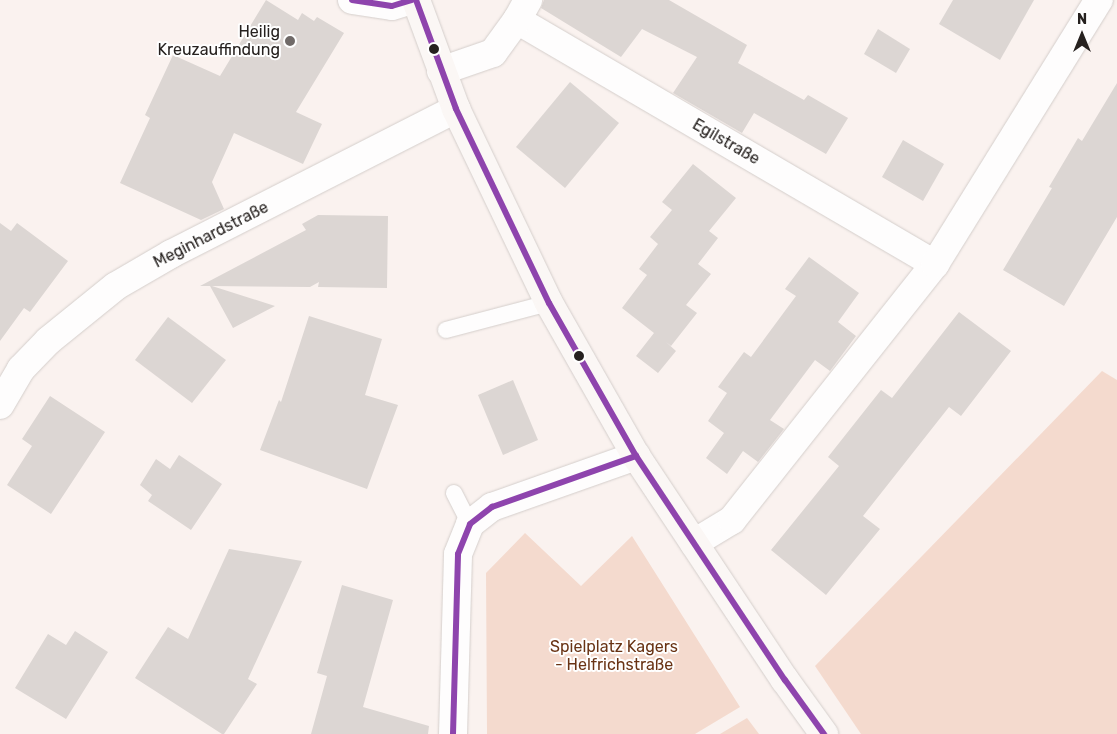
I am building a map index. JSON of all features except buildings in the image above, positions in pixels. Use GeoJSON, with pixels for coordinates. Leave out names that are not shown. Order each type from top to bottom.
{"type":"FeatureCollection","features":[{"type":"Feature","properties":{"kind":"street"},"geometry":{"type":"LineString","coordinates":[[352,0],[392,6],[412,0]]}},
{"type":"Feature","properties":{"kind":"street"},"geometry":{"type":"LineString","coordinates":[[416,0],[456,109],[549,303],[636,456],[785,680],[824,734]]}},
{"type":"Feature","properties":{"kind":"street"},"geometry":{"type":"LineString","coordinates":[[694,543],[732,520],[935,264],[1099,0]]}},
{"type":"Feature","properties":{"kind":"street"},"geometry":{"type":"LineString","coordinates":[[441,71],[493,53],[523,10]]}},
{"type":"Feature","properties":{"kind":"street","name":"Egilstraße"},"geometry":{"type":"LineString","coordinates":[[523,10],[935,264]]}},
{"type":"Feature","properties":{"kind":"street","name":"Meginhardstraße"},"geometry":{"type":"LineString","coordinates":[[0,405],[20,370],[42,348],[116,286],[171,254],[456,109]]}},
{"type":"Feature","properties":{"kind":"street"},"geometry":{"type":"LineString","coordinates":[[453,734],[458,554],[470,524],[492,507],[636,456]]}},
{"type":"Feature","properties":{"kind":"lane"},"geometry":{"type":"LineString","coordinates":[[446,330],[549,303]]}},
{"type":"Feature","properties":{"kind":"lane"},"geometry":{"type":"LineString","coordinates":[[454,493],[470,524]]}},
{"type":"Feature","properties":{"kind":"green space"},"geometry":{"type":"Polygon","coordinates":[[[1102,371],[1117,380],[1117,734],[861,734],[815,666],[1102,371]]]}},
{"type":"Feature","properties":{"kind":"green space","name":"Spielplatz Kagers - Helfrichstraße"},"geometry":{"type":"Polygon","coordinates":[[[525,533],[581,586],[632,536],[740,707],[695,734],[487,734],[486,573],[525,533]]]}},
{"type":"Feature","properties":{"kind":"green space"},"geometry":{"type":"Polygon","coordinates":[[[747,718],[759,734],[720,734],[747,718]]]}},
{"type":"Feature","properties":{"kind":"transit line"},"geometry":{"type":"LineString","coordinates":[[352,0],[392,6],[412,0]]}},
{"type":"Feature","properties":{"kind":"transit line"},"geometry":{"type":"LineString","coordinates":[[416,0],[456,109],[549,303],[636,456],[785,680],[824,734]]}},
{"type":"Feature","properties":{"kind":"transit line"},"geometry":{"type":"LineString","coordinates":[[453,734],[458,554],[470,524],[492,507],[636,456]]}},
{"type":"Feature","properties":{"kind":"place","name":"Heilig Kreuzauffindung"},"geometry":{"type":"Point","coordinates":[290,41]}}]}
